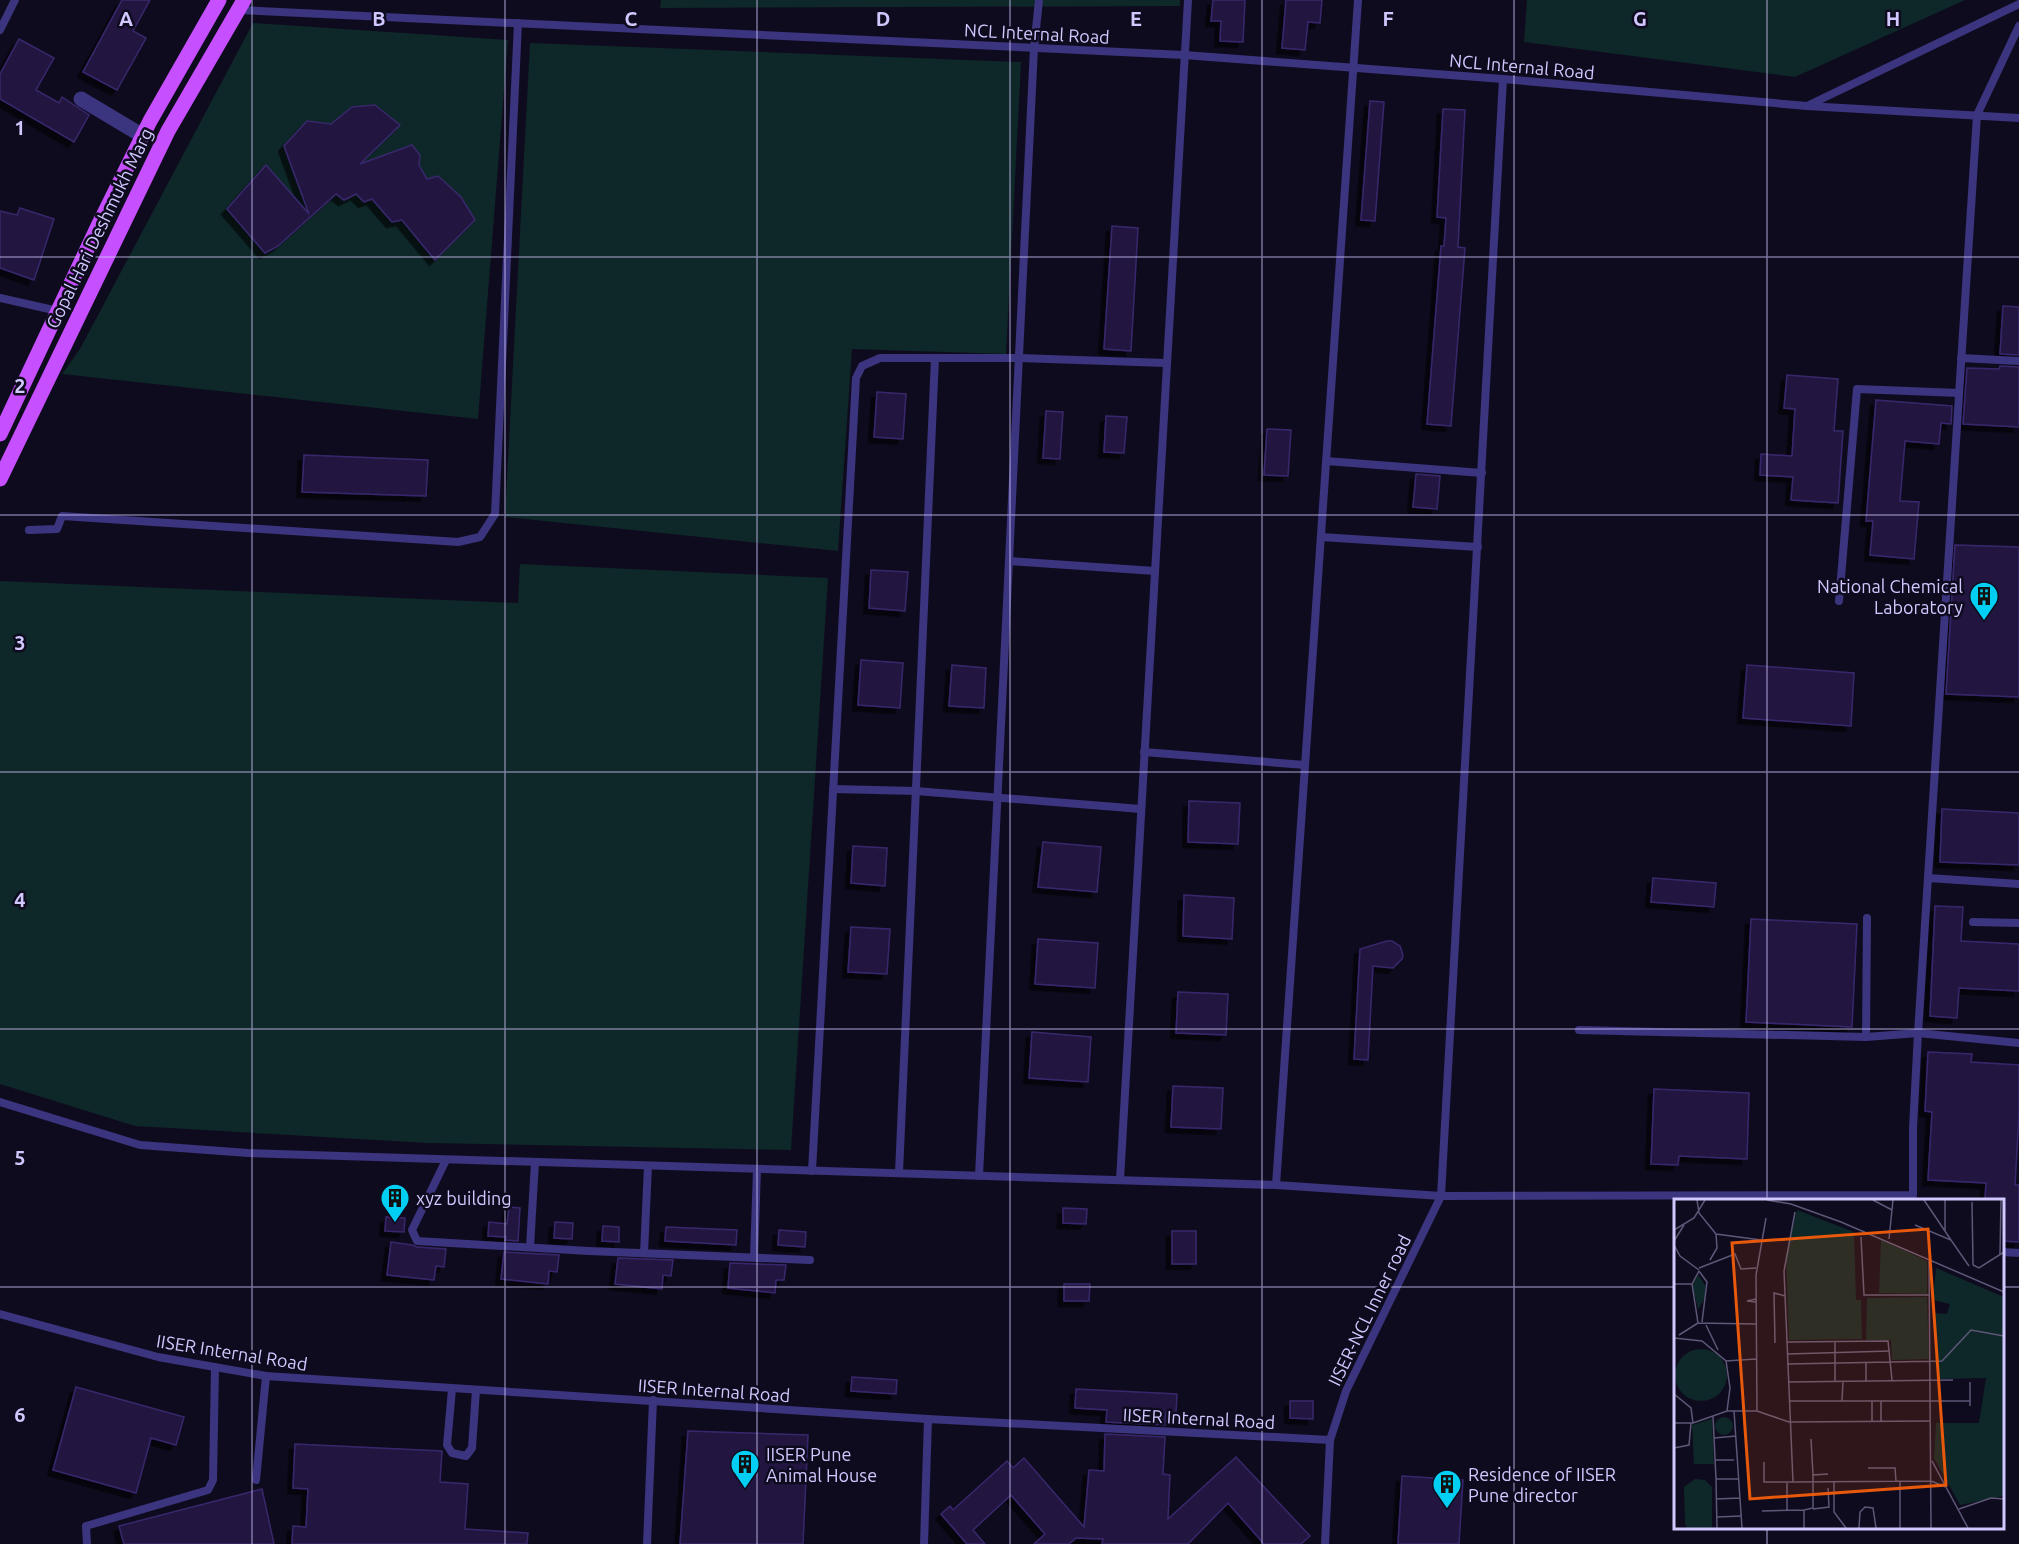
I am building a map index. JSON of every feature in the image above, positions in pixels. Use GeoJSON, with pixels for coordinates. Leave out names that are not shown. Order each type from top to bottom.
{"type":"FeatureCollection","features":[{"type":"Feature","properties":{"kind":"main road","name":"Gopal Hari Deshmukh Marg"},"geometry":{"type":"LineString","coordinates":[[0,434],[143,136],[219,0]]}},
{"type":"Feature","properties":{"kind":"main road","name":"Gopal Hari Deshmukh Marg"},"geometry":{"type":"LineString","coordinates":[[0,479],[168,131],[241,5]]}},
{"type":"Feature","properties":{"kind":"street"},"geometry":{"type":"LineString","coordinates":[[81,99],[143,136]]}},
{"type":"Feature","properties":{"kind":"lane"},"geometry":{"type":"LineString","coordinates":[[0,30],[15,0]]}},
{"type":"Feature","properties":{"kind":"lane"},"geometry":{"type":"LineString","coordinates":[[979,1176],[1034,48],[1039,0]]}},
{"type":"Feature","properties":{"kind":"lane"},"geometry":{"type":"LineString","coordinates":[[1120,1180],[1188,0]]}},
{"type":"Feature","properties":{"kind":"lane"},"geometry":{"type":"LineString","coordinates":[[1276,1185],[1358,0]]}},
{"type":"Feature","properties":{"kind":"lane"},"geometry":{"type":"LineString","coordinates":[[1807,106],[2019,4]]}},
{"type":"Feature","properties":{"kind":"lane","name":"NCL Internal Road"},"geometry":{"type":"LineString","coordinates":[[241,5],[518,23],[1184,55],[1503,79],[1807,106],[2019,118]]}},
{"type":"Feature","properties":{"kind":"lane"},"geometry":{"type":"LineString","coordinates":[[29,530],[57,529],[62,516],[458,542],[480,537],[495,514],[518,23]]}},
{"type":"Feature","properties":{"kind":"lane"},"geometry":{"type":"LineString","coordinates":[[0,1102],[140,1145],[249,1154],[1276,1185],[1441,1196],[1913,1198],[1913,1128],[1918,1033],[1977,115],[2019,26]]}},
{"type":"Feature","properties":{"kind":"lane"},"geometry":{"type":"LineString","coordinates":[[1441,1196],[1503,79]]}},
{"type":"Feature","properties":{"kind":"lane"},"geometry":{"type":"LineString","coordinates":[[0,298],[58,311]]}},
{"type":"Feature","properties":{"kind":"lane"},"geometry":{"type":"LineString","coordinates":[[812,1171],[855,378],[861,366],[880,358],[1019,358],[1167,363]]}},
{"type":"Feature","properties":{"kind":"lane"},"geometry":{"type":"LineString","coordinates":[[899,1173],[935,358]]}},
{"type":"Feature","properties":{"kind":"lane"},"geometry":{"type":"LineString","coordinates":[[1961,358],[2019,361]]}},
{"type":"Feature","properties":{"kind":"lane"},"geometry":{"type":"LineString","coordinates":[[1839,601],[1857,389],[1959,393]]}},
{"type":"Feature","properties":{"kind":"lane"},"geometry":{"type":"LineString","coordinates":[[1326,460],[1482,473]]}},
{"type":"Feature","properties":{"kind":"lane"},"geometry":{"type":"LineString","coordinates":[[1321,537],[1478,547]]}},
{"type":"Feature","properties":{"kind":"lane"},"geometry":{"type":"LineString","coordinates":[[1009,561],[1155,571]]}},
{"type":"Feature","properties":{"kind":"lane"},"geometry":{"type":"LineString","coordinates":[[1144,752],[1305,765]]}},
{"type":"Feature","properties":{"kind":"lane"},"geometry":{"type":"LineString","coordinates":[[833,789],[916,791],[1141,809]]}},
{"type":"Feature","properties":{"kind":"lane"},"geometry":{"type":"LineString","coordinates":[[1928,878],[2019,884]]}},
{"type":"Feature","properties":{"kind":"lane"},"geometry":{"type":"LineString","coordinates":[[1866,1037],[1867,918]]}},
{"type":"Feature","properties":{"kind":"lane"},"geometry":{"type":"LineString","coordinates":[[1973,922],[2019,923]]}},
{"type":"Feature","properties":{"kind":"lane"},"geometry":{"type":"LineString","coordinates":[[1579,1030],[1866,1037],[1918,1033],[2019,1043]]}},
{"type":"Feature","properties":{"kind":"lane"},"geometry":{"type":"LineString","coordinates":[[446,1160],[412,1230],[417,1241],[810,1260]]}},
{"type":"Feature","properties":{"kind":"lane"},"geometry":{"type":"LineString","coordinates":[[530,1247],[535,1162]]}},
{"type":"Feature","properties":{"kind":"lane"},"geometry":{"type":"LineString","coordinates":[[644,1253],[648,1166]]}},
{"type":"Feature","properties":{"kind":"lane"},"geometry":{"type":"LineString","coordinates":[[754,1257],[757,1169]]}},
{"type":"Feature","properties":{"kind":"lane","name":"IISER-NCL Inner road"},"geometry":{"type":"LineString","coordinates":[[1330,1440],[1346,1391],[1441,1196]]}},
{"type":"Feature","properties":{"kind":"lane"},"geometry":{"type":"LineString","coordinates":[[2004,1252],[2019,1253]]}},
{"type":"Feature","properties":{"kind":"lane","name":"IISER Internal Road"},"geometry":{"type":"LineString","coordinates":[[0,1314],[158,1357],[266,1376],[928,1419],[1330,1440]]}},
{"type":"Feature","properties":{"kind":"lane"},"geometry":{"type":"LineString","coordinates":[[87,1544],[86,1526],[208,1490],[213,1480],[215,1367]]}},
{"type":"Feature","properties":{"kind":"lane"},"geometry":{"type":"LineString","coordinates":[[256,1479],[266,1376]]}},
{"type":"Feature","properties":{"kind":"lane"},"geometry":{"type":"LineString","coordinates":[[452,1389],[447,1445],[452,1453],[466,1455],[472,1448],[476,1390]]}},
{"type":"Feature","properties":{"kind":"lane"},"geometry":{"type":"LineString","coordinates":[[647,1544],[653,1401]]}},
{"type":"Feature","properties":{"kind":"lane"},"geometry":{"type":"LineString","coordinates":[[924,1544],[928,1419]]}},
{"type":"Feature","properties":{"kind":"lane"},"geometry":{"type":"LineString","coordinates":[[1325,1544],[1330,1440]]}},
{"type":"Feature","properties":{"kind":"green space"},"geometry":{"type":"Polygon","coordinates":[[[661,0],[1180,0],[1180,6],[660,8],[661,0]]]}},
{"type":"Feature","properties":{"kind":"green space"},"geometry":{"type":"Polygon","coordinates":[[[1527,0],[1965,0],[1795,77],[1524,42],[1527,0]]]}},
{"type":"Feature","properties":{"kind":"green space"},"geometry":{"type":"Polygon","coordinates":[[[253,23],[508,40],[478,419],[62,374],[80,349],[253,23]]]}},
{"type":"Feature","properties":{"kind":"green space"},"geometry":{"type":"Polygon","coordinates":[[[530,43],[1021,62],[1006,354],[852,349],[838,551],[505,517],[530,43]]]}},
{"type":"Feature","properties":{"kind":"green space"},"geometry":{"type":"Polygon","coordinates":[[[520,564],[828,578],[791,1150],[428,1143],[135,1126],[0,1084],[0,581],[518,603],[520,564]]]}},
{"type":"Feature","properties":{"kind":"building"},"geometry":{"type":"Polygon","coordinates":[[[122,0],[150,0],[133,31],[146,38],[117,90],[83,72],[122,0]]]}},
{"type":"Feature","properties":{"kind":"building"},"geometry":{"type":"Polygon","coordinates":[[[1213,0],[1245,0],[1243,42],[1220,41],[1221,21],[1211,21],[1213,0]]]}},
{"type":"Feature","properties":{"kind":"building"},"geometry":{"type":"Polygon","coordinates":[[[1286,0],[1322,0],[1320,23],[1308,22],[1305,50],[1282,48],[1286,0]]]}},
{"type":"Feature","properties":{"kind":"building"},"geometry":{"type":"Polygon","coordinates":[[[19,39],[54,58],[36,90],[59,103],[62,97],[89,115],[74,142],[0,99],[0,74],[19,39]]]}},
{"type":"Feature","properties":{"kind":"building"},"geometry":{"type":"Polygon","coordinates":[[[1370,101],[1384,102],[1375,221],[1361,220],[1370,101]]]}},
{"type":"Feature","properties":{"kind":"building"},"geometry":{"type":"Polygon","coordinates":[[[375,105],[400,125],[360,164],[412,145],[420,155],[419,165],[427,179],[438,176],[461,197],[475,220],[435,260],[402,220],[392,222],[372,199],[364,202],[356,194],[344,200],[336,194],[278,246],[265,253],[227,209],[266,165],[309,214],[284,146],[307,121],[331,124],[352,107],[375,105]]]}},
{"type":"Feature","properties":{"kind":"building"},"geometry":{"type":"Polygon","coordinates":[[[1443,109],[1465,110],[1458,247],[1465,248],[1451,426],[1427,424],[1441,246],[1444,246],[1446,218],[1437,217],[1443,109]]]}},
{"type":"Feature","properties":{"kind":"building"},"geometry":{"type":"Polygon","coordinates":[[[20,208],[54,219],[34,280],[0,268],[0,211],[17,215],[20,208]]]}},
{"type":"Feature","properties":{"kind":"building"},"geometry":{"type":"Polygon","coordinates":[[[1112,226],[1138,228],[1131,351],[1104,349],[1112,226]]]}},
{"type":"Feature","properties":{"kind":"building"},"geometry":{"type":"Polygon","coordinates":[[[2003,306],[2019,307],[2019,355],[2000,354],[2003,306]]]}},
{"type":"Feature","properties":{"kind":"building"},"geometry":{"type":"Polygon","coordinates":[[[2000,366],[2019,367],[2019,427],[1963,424],[1967,368],[1999,369],[2000,366]]]}},
{"type":"Feature","properties":{"kind":"building"},"geometry":{"type":"Polygon","coordinates":[[[1787,375],[1838,379],[1834,431],[1843,431],[1838,503],[1791,500],[1793,477],[1760,475],[1761,454],[1792,456],[1795,409],[1784,408],[1787,375]]]}},
{"type":"Feature","properties":{"kind":"building"},"geometry":{"type":"Polygon","coordinates":[[[877,392],[906,394],[903,439],[874,437],[877,392]]]}},
{"type":"Feature","properties":{"kind":"building"},"geometry":{"type":"Polygon","coordinates":[[[1876,400],[1952,406],[1951,424],[1941,423],[1939,444],[1905,441],[1900,501],[1919,502],[1914,559],[1870,555],[1873,521],[1866,521],[1876,400]]]}},
{"type":"Feature","properties":{"kind":"building"},"geometry":{"type":"Polygon","coordinates":[[[1046,411],[1063,412],[1060,459],[1043,458],[1046,411]]]}},
{"type":"Feature","properties":{"kind":"building"},"geometry":{"type":"Polygon","coordinates":[[[1106,416],[1127,417],[1124,453],[1104,452],[1106,416]]]}},
{"type":"Feature","properties":{"kind":"building"},"geometry":{"type":"Polygon","coordinates":[[[1267,429],[1291,430],[1288,476],[1264,475],[1267,429]]]}},
{"type":"Feature","properties":{"kind":"building"},"geometry":{"type":"Polygon","coordinates":[[[304,455],[428,460],[426,496],[302,492],[304,455]]]}},
{"type":"Feature","properties":{"kind":"building"},"geometry":{"type":"Polygon","coordinates":[[[1416,474],[1440,476],[1437,509],[1413,507],[1416,474]]]}},
{"type":"Feature","properties":{"kind":"building","name":"National Chemical Laboratory"},"geometry":{"type":"Polygon","coordinates":[[[1955,545],[2019,547],[2019,697],[1946,694],[1955,545]]]}},
{"type":"Feature","properties":{"kind":"building"},"geometry":{"type":"Polygon","coordinates":[[[871,570],[908,572],[905,611],[869,608],[871,570]]]}},
{"type":"Feature","properties":{"kind":"building"},"geometry":{"type":"Polygon","coordinates":[[[861,660],[903,663],[900,708],[858,705],[861,660]]]}},
{"type":"Feature","properties":{"kind":"building"},"geometry":{"type":"Polygon","coordinates":[[[952,665],[986,668],[984,708],[949,706],[952,665]]]}},
{"type":"Feature","properties":{"kind":"building"},"geometry":{"type":"Polygon","coordinates":[[[1747,665],[1854,673],[1851,726],[1743,718],[1747,665]]]}},
{"type":"Feature","properties":{"kind":"building"},"geometry":{"type":"Polygon","coordinates":[[[1189,801],[1240,803],[1238,844],[1188,842],[1189,801]]]}},
{"type":"Feature","properties":{"kind":"building"},"geometry":{"type":"Polygon","coordinates":[[[1942,809],[2019,813],[2019,865],[1940,862],[1942,809]]]}},
{"type":"Feature","properties":{"kind":"building"},"geometry":{"type":"Polygon","coordinates":[[[1043,842],[1101,847],[1097,892],[1038,887],[1043,842]]]}},
{"type":"Feature","properties":{"kind":"building"},"geometry":{"type":"Polygon","coordinates":[[[853,846],[887,848],[885,886],[851,883],[853,846]]]}},
{"type":"Feature","properties":{"kind":"building"},"geometry":{"type":"Polygon","coordinates":[[[1653,878],[1716,883],[1714,907],[1651,902],[1653,878]]]}},
{"type":"Feature","properties":{"kind":"building"},"geometry":{"type":"Polygon","coordinates":[[[1184,895],[1234,898],[1232,939],[1183,936],[1184,895]]]}},
{"type":"Feature","properties":{"kind":"building"},"geometry":{"type":"Polygon","coordinates":[[[1935,906],[1963,907],[1961,941],[2019,944],[2019,991],[1959,988],[1957,1018],[1930,1016],[1935,906]]]}},
{"type":"Feature","properties":{"kind":"building"},"geometry":{"type":"Polygon","coordinates":[[[1751,919],[1857,924],[1852,1027],[1746,1022],[1751,919]]]}},
{"type":"Feature","properties":{"kind":"building"},"geometry":{"type":"Polygon","coordinates":[[[851,927],[890,929],[887,974],[848,972],[851,927]]]}},
{"type":"Feature","properties":{"kind":"building"},"geometry":{"type":"Polygon","coordinates":[[[1038,939],[1098,943],[1095,988],[1035,984],[1038,939]]]}},
{"type":"Feature","properties":{"kind":"building"},"geometry":{"type":"Polygon","coordinates":[[[1387,941],[1400,946],[1402,959],[1393,968],[1373,966],[1368,1060],[1354,1059],[1360,949],[1387,941]]]}},
{"type":"Feature","properties":{"kind":"building"},"geometry":{"type":"Polygon","coordinates":[[[1178,992],[1228,994],[1226,1035],[1176,1033],[1178,992]]]}},
{"type":"Feature","properties":{"kind":"building"},"geometry":{"type":"Polygon","coordinates":[[[1032,1032],[1091,1037],[1088,1082],[1029,1078],[1032,1032]]]}},
{"type":"Feature","properties":{"kind":"building"},"geometry":{"type":"Polygon","coordinates":[[[1928,1052],[1972,1054],[1971,1062],[2019,1065],[2015,1185],[2019,1185],[2019,1242],[2004,1241],[2004,1199],[1985,1199],[1986,1183],[1928,1180],[1932,1112],[1925,1111],[1928,1052]]]}},
{"type":"Feature","properties":{"kind":"building"},"geometry":{"type":"Polygon","coordinates":[[[1173,1086],[1223,1088],[1221,1129],[1171,1127],[1173,1086]]]}},
{"type":"Feature","properties":{"kind":"building"},"geometry":{"type":"Polygon","coordinates":[[[1654,1089],[1749,1093],[1747,1159],[1679,1156],[1678,1165],[1651,1164],[1654,1089]]]}},
{"type":"Feature","properties":{"kind":"building"},"geometry":{"type":"Polygon","coordinates":[[[509,1207],[520,1208],[518,1241],[505,1240],[506,1237],[488,1236],[489,1222],[507,1224],[509,1207]]]}},
{"type":"Feature","properties":{"kind":"building"},"geometry":{"type":"Polygon","coordinates":[[[1063,1208],[1087,1209],[1086,1224],[1063,1223],[1063,1208]]]}},
{"type":"Feature","properties":{"kind":"building","name":"xyz building"},"geometry":{"type":"Polygon","coordinates":[[[386,1217],[405,1218],[404,1232],[385,1231],[386,1217]]]}},
{"type":"Feature","properties":{"kind":"building"},"geometry":{"type":"Polygon","coordinates":[[[555,1222],[573,1223],[572,1239],[554,1238],[555,1222]]]}},
{"type":"Feature","properties":{"kind":"building"},"geometry":{"type":"Polygon","coordinates":[[[603,1226],[619,1227],[619,1242],[602,1241],[603,1226]]]}},
{"type":"Feature","properties":{"kind":"building"},"geometry":{"type":"Polygon","coordinates":[[[666,1227],[737,1230],[736,1245],[665,1241],[666,1227]]]}},
{"type":"Feature","properties":{"kind":"building"},"geometry":{"type":"Polygon","coordinates":[[[779,1230],[806,1232],[805,1247],[778,1245],[779,1230]]]}},
{"type":"Feature","properties":{"kind":"building"},"geometry":{"type":"Polygon","coordinates":[[[1172,1231],[1196,1231],[1196,1264],[1172,1264],[1172,1231]]]}},
{"type":"Feature","properties":{"kind":"building"},"geometry":{"type":"Polygon","coordinates":[[[391,1242],[446,1249],[444,1267],[436,1266],[434,1280],[387,1275],[391,1242]]]}},
{"type":"Feature","properties":{"kind":"building"},"geometry":{"type":"Polygon","coordinates":[[[504,1252],[559,1255],[557,1272],[549,1271],[548,1284],[501,1279],[504,1252]]]}},
{"type":"Feature","properties":{"kind":"building"},"geometry":{"type":"Polygon","coordinates":[[[618,1258],[673,1260],[671,1276],[663,1275],[662,1289],[615,1284],[618,1258]]]}},
{"type":"Feature","properties":{"kind":"building"},"geometry":{"type":"Polygon","coordinates":[[[730,1263],[786,1265],[784,1280],[776,1280],[775,1293],[728,1288],[730,1263]]]}},
{"type":"Feature","properties":{"kind":"building"},"geometry":{"type":"Polygon","coordinates":[[[1064,1284],[1090,1284],[1089,1301],[1064,1301],[1064,1284]]]}},
{"type":"Feature","properties":{"kind":"building"},"geometry":{"type":"Polygon","coordinates":[[[852,1377],[897,1380],[896,1394],[851,1391],[852,1377]]]}},
{"type":"Feature","properties":{"kind":"building"},"geometry":{"type":"Polygon","coordinates":[[[76,1387],[184,1417],[176,1445],[151,1438],[136,1493],[53,1470],[76,1387]]]}},
{"type":"Feature","properties":{"kind":"building"},"geometry":{"type":"Polygon","coordinates":[[[1076,1389],[1177,1394],[1176,1413],[1166,1412],[1165,1425],[1106,1422],[1107,1410],[1075,1408],[1076,1389]]]}},
{"type":"Feature","properties":{"kind":"building"},"geometry":{"type":"Polygon","coordinates":[[[1290,1401],[1313,1401],[1313,1419],[1290,1418],[1290,1401]]]}},
{"type":"Feature","properties":{"kind":"building","name":"IISER Pune Animal House"},"geometry":{"type":"Polygon","coordinates":[[[688,1431],[808,1435],[803,1544],[680,1544],[688,1431]]]}},
{"type":"Feature","properties":{"kind":"building"},"geometry":{"type":"Polygon","coordinates":[[[1105,1434],[1165,1437],[1163,1474],[1170,1475],[1168,1519],[1236,1457],[1310,1536],[1301,1544],[1264,1544],[1228,1503],[1188,1544],[1102,1544],[1103,1539],[1076,1538],[1069,1544],[1034,1544],[1045,1534],[1011,1495],[973,1530],[985,1544],[967,1544],[941,1514],[950,1506],[953,1510],[1007,1461],[1013,1468],[1024,1458],[1084,1527],[1089,1470],[1104,1471],[1105,1434]]]}},
{"type":"Feature","properties":{"kind":"building"},"geometry":{"type":"Polygon","coordinates":[[[295,1444],[442,1451],[440,1482],[468,1484],[465,1529],[528,1533],[527,1544],[292,1544],[293,1526],[306,1527],[308,1489],[293,1488],[295,1444]]]}},
{"type":"Feature","properties":{"kind":"building","name":"Residence of IISER Pune director"},"geometry":{"type":"Polygon","coordinates":[[[1402,1476],[1463,1480],[1459,1544],[1398,1544],[1402,1476]]]}},
{"type":"Feature","properties":{"kind":"building"},"geometry":{"type":"Polygon","coordinates":[[[262,1489],[274,1544],[124,1544],[119,1526],[262,1489]]]}},
{"type":"Feature","properties":{"kind":"place","name":"National Chemical Laboratory"},"geometry":{"type":"Point","coordinates":[1984,622]}},
{"type":"Feature","properties":{"kind":"place","name":"xyz building"},"geometry":{"type":"Point","coordinates":[395,1224]}},
{"type":"Feature","properties":{"kind":"place","name":"IISER Pune Animal House"},"geometry":{"type":"Point","coordinates":[745,1490]}},
{"type":"Feature","properties":{"kind":"place","name":"Residence of IISER Pune director"},"geometry":{"type":"Point","coordinates":[1447,1510]}}]}
